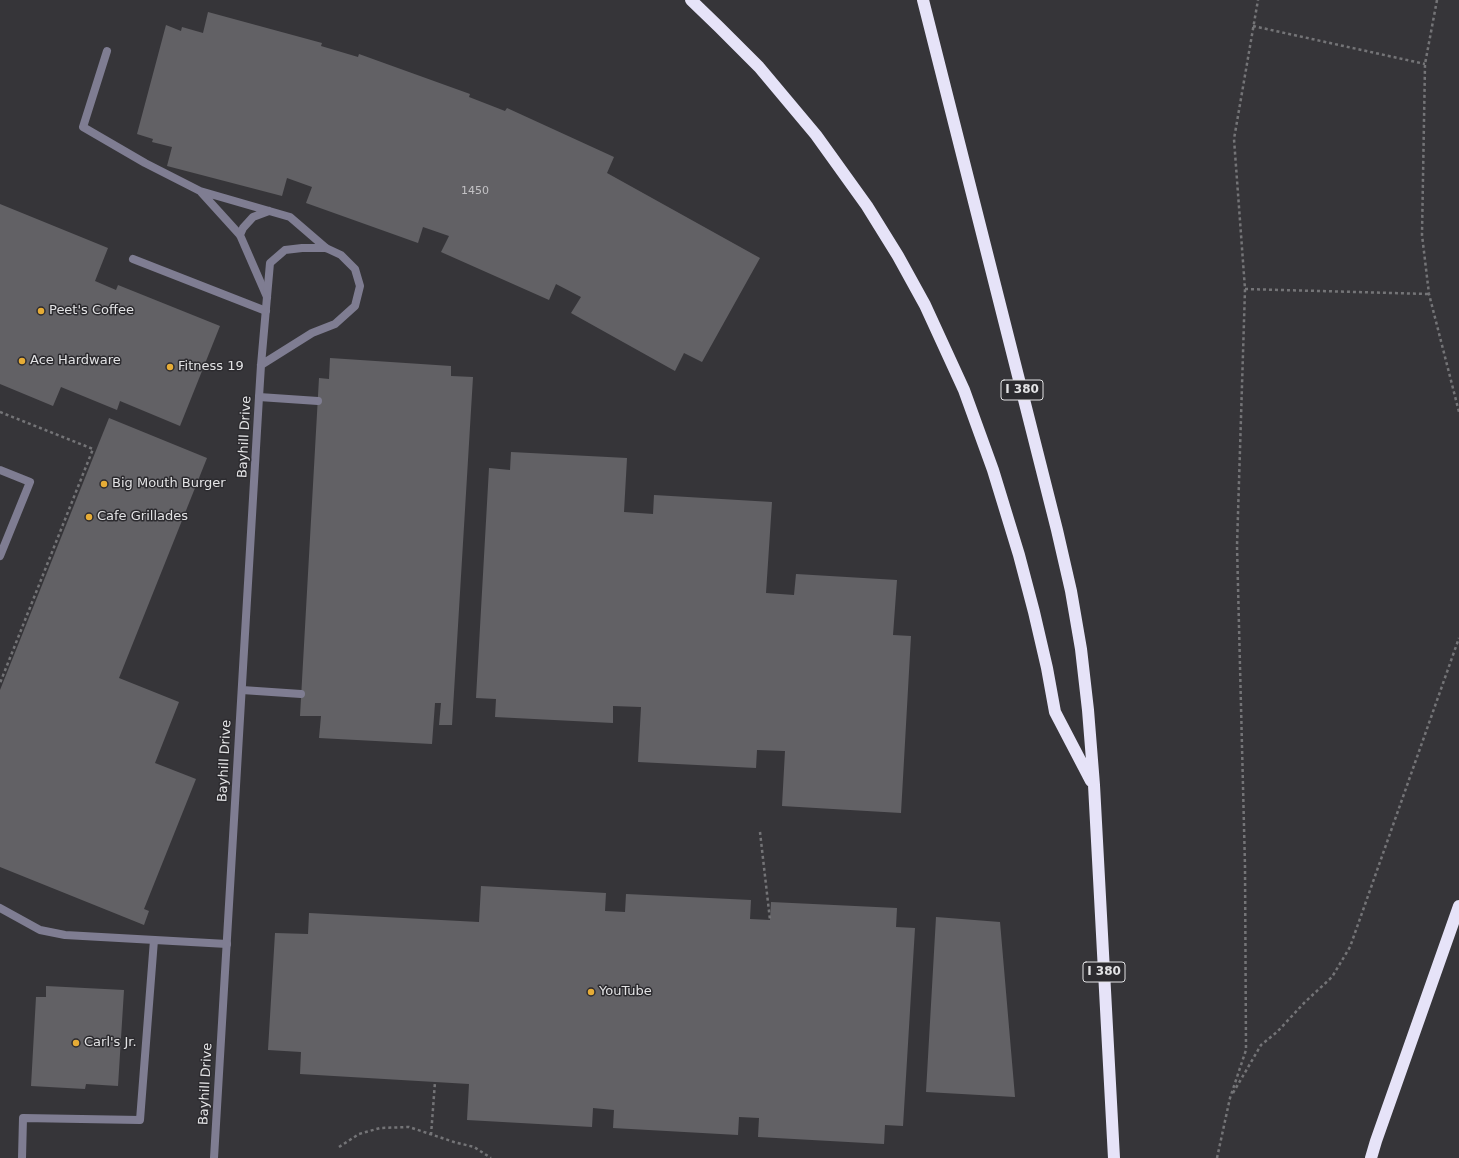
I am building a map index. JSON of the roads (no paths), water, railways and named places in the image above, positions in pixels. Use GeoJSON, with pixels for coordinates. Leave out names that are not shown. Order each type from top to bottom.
{"type":"FeatureCollection","features":[{"type":"Feature","properties":{"kind":"highway"},"geometry":{"type":"LineString","coordinates":[[691,0],[759,67],[816,135],[867,206],[898,256],[925,305],[964,390],[993,470],[1019,555],[1034,612],[1047,668],[1055,712],[1094,786]]}},
{"type":"Feature","properties":{"kind":"highway","name":"I 380"},"geometry":{"type":"LineString","coordinates":[[922,0],[1058,530],[1081,649],[1088,710],[1094,786],[1114,1158]]}},
{"type":"Feature","properties":{"kind":"highway"},"geometry":{"type":"LineString","coordinates":[[1371,1158],[1376,1140],[1459,906]]}},
{"type":"Feature","properties":{"kind":"street"},"geometry":{"type":"LineString","coordinates":[[107,51],[84,127],[145,163],[200,191],[290,217],[326,248],[341,255],[355,269],[360,286],[354,306],[335,324],[312,333],[261,365]]}},
{"type":"Feature","properties":{"kind":"street"},"geometry":{"type":"LineString","coordinates":[[200,191],[240,235],[267,297]]}},
{"type":"Feature","properties":{"kind":"street"},"geometry":{"type":"LineString","coordinates":[[240,235],[243,228],[253,216],[269,211]]}},
{"type":"Feature","properties":{"kind":"street","name":"Bayhill Drive"},"geometry":{"type":"LineString","coordinates":[[214,1158],[261,365],[270,263],[285,250],[326,248]]}},
{"type":"Feature","properties":{"kind":"street"},"geometry":{"type":"LineString","coordinates":[[133,259],[266,311]]}},
{"type":"Feature","properties":{"kind":"street"},"geometry":{"type":"LineString","coordinates":[[259,397],[318,401]]}},
{"type":"Feature","properties":{"kind":"street"},"geometry":{"type":"LineString","coordinates":[[0,470],[30,482],[0,556]]}},
{"type":"Feature","properties":{"kind":"street"},"geometry":{"type":"LineString","coordinates":[[242,690],[301,694]]}},
{"type":"Feature","properties":{"kind":"street"},"geometry":{"type":"LineString","coordinates":[[0,908],[40,930],[65,935],[226,944]]}},
{"type":"Feature","properties":{"kind":"street"},"geometry":{"type":"LineString","coordinates":[[22,1158],[23,1118],[140,1120],[154,940]]}},
{"type":"Feature","properties":{"kind":"place","name":"Peet's Coffee"},"geometry":{"type":"Point","coordinates":[41,311]}},
{"type":"Feature","properties":{"kind":"place","name":"Ace Hardware"},"geometry":{"type":"Point","coordinates":[22,361]}},
{"type":"Feature","properties":{"kind":"place","name":"Fitness 19"},"geometry":{"type":"Point","coordinates":[170,367]}},
{"type":"Feature","properties":{"kind":"place","name":"Big Mouth Burger"},"geometry":{"type":"Point","coordinates":[104,484]}},
{"type":"Feature","properties":{"kind":"place","name":"Cafe Grillades"},"geometry":{"type":"Point","coordinates":[89,517]}},
{"type":"Feature","properties":{"kind":"place","name":"YouTube"},"geometry":{"type":"Point","coordinates":[591,992]}},
{"type":"Feature","properties":{"kind":"place","name":"Carl's Jr."},"geometry":{"type":"Point","coordinates":[76,1043]}}]}
